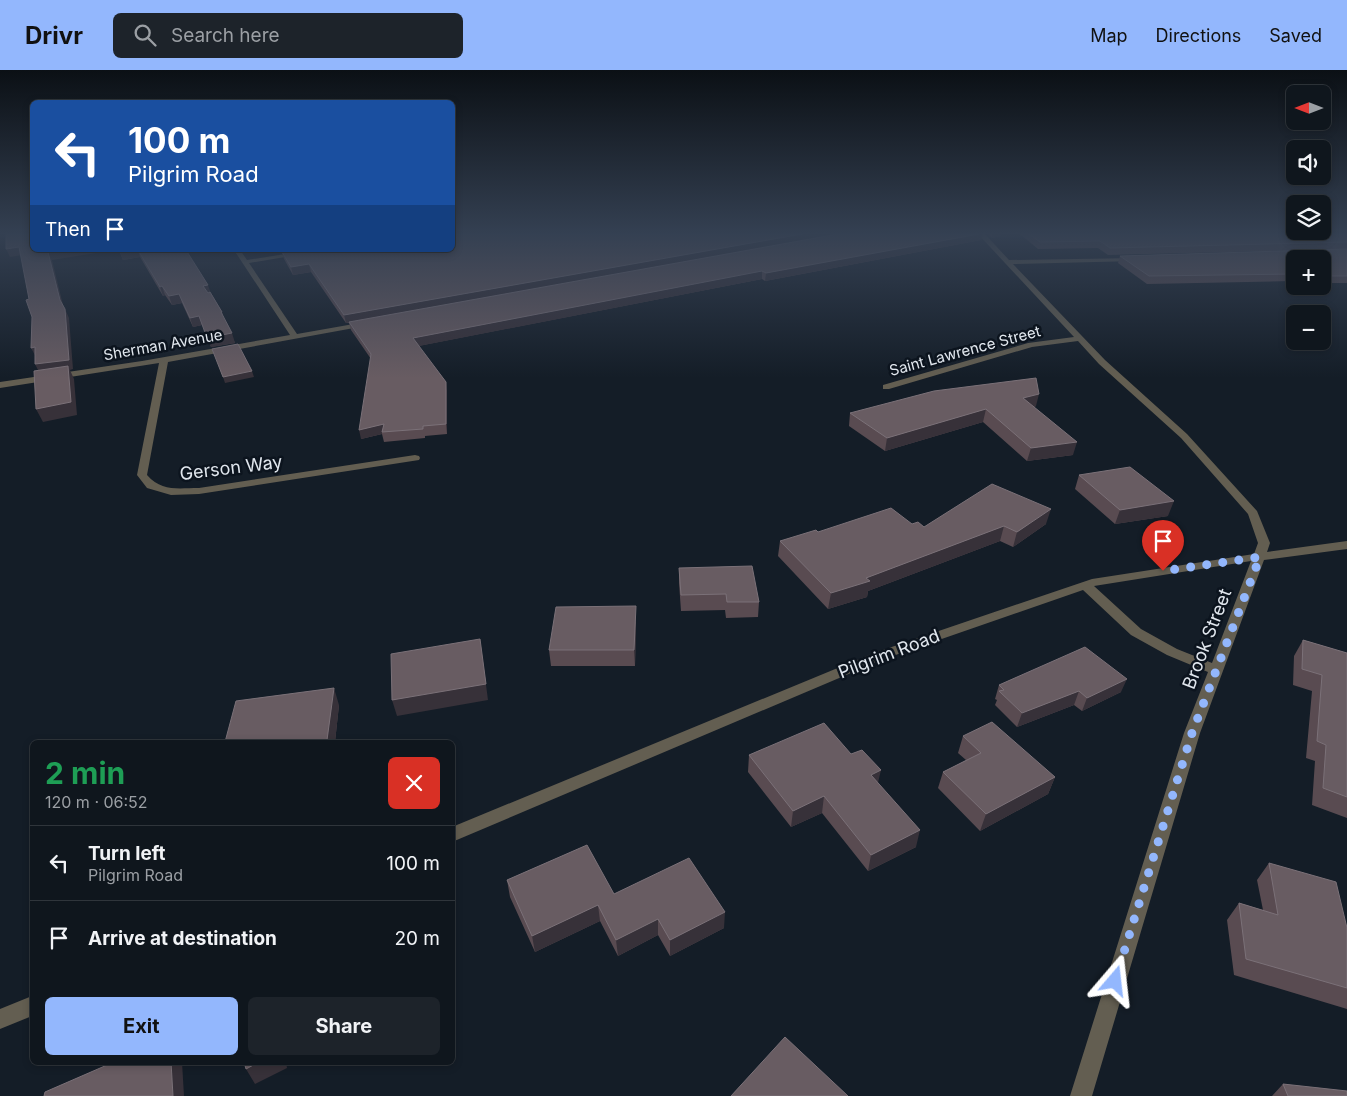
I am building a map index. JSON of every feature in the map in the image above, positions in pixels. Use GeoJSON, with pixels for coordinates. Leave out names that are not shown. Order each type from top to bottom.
{"type":"FeatureCollection","features":[{"type":"Feature","properties":{"kind":"street"},"geometry":{"type":"LineString","coordinates":[[258,282],[295,337]]}},
{"type":"Feature","properties":{"kind":"street","name":"Brook Street"},"geometry":{"type":"LineString","coordinates":[[1027,282],[1102,362],[1184,436],[1253,514],[1264,543],[1192,733],[1081,1096]]}},
{"type":"Feature","properties":{"kind":"street","name":"Sherman Avenue"},"geometry":{"type":"LineString","coordinates":[[0,385],[164,360],[373,322]]}},
{"type":"Feature","properties":{"kind":"street","name":"Saint Lawrence Street"},"geometry":{"type":"LineString","coordinates":[[886,387],[1031,345],[1081,338]]}},
{"type":"Feature","properties":{"kind":"street","name":"Gerson Way"},"geometry":{"type":"LineString","coordinates":[[164,360],[142,475],[150,486],[172,492],[208,490],[415,458]]}},
{"type":"Feature","properties":{"kind":"street","name":"Pilgrim Road"},"geometry":{"type":"LineString","coordinates":[[455,834],[879,656],[1085,585],[1196,565],[1347,545]]}},
{"type":"Feature","properties":{"kind":"street"},"geometry":{"type":"LineString","coordinates":[[1085,585],[1136,632],[1172,652],[1216,670]]}},
{"type":"Feature","properties":{"kind":"street"},"geometry":{"type":"LineString","coordinates":[[0,1019],[30,1007]]}},
{"type":"Feature","properties":{"kind":"building"},"geometry":{"type":"Polygon","coordinates":[[[26,282],[55,282],[60,300],[65,309],[69,360],[35,364],[35,347],[31,348],[32,317],[26,300],[29,299],[26,282]]]}},
{"type":"Feature","properties":{"kind":"building"},"geometry":{"type":"Polygon","coordinates":[[[157,282],[206,282],[208,285],[203,286],[208,293],[210,292],[232,333],[207,338],[199,316],[190,318],[179,294],[169,296],[162,286],[160,287],[157,282]]]}},
{"type":"Feature","properties":{"kind":"building"},"geometry":{"type":"Polygon","coordinates":[[[321,282],[531,282],[344,315],[321,282]]]}},
{"type":"Feature","properties":{"kind":"building"},"geometry":{"type":"Polygon","coordinates":[[[572,282],[705,282],[413,338],[446,382],[446,424],[423,426],[423,429],[382,432],[384,424],[359,430],[371,354],[349,322],[572,282]]]}},
{"type":"Feature","properties":{"kind":"building"},"geometry":{"type":"Polygon","coordinates":[[[238,344],[252,371],[223,377],[212,349],[238,344]]]}},
{"type":"Feature","properties":{"kind":"building"},"geometry":{"type":"Polygon","coordinates":[[[68,366],[71,402],[36,409],[34,371],[68,366]]]}},
{"type":"Feature","properties":{"kind":"building"},"geometry":{"type":"Polygon","coordinates":[[[1036,378],[1039,394],[1023,398],[1077,442],[1031,448],[986,409],[887,438],[850,413],[934,391],[1036,378]]]}},
{"type":"Feature","properties":{"kind":"building"},"geometry":{"type":"Polygon","coordinates":[[[1130,467],[1174,501],[1120,510],[1079,475],[1130,467]]]}},
{"type":"Feature","properties":{"kind":"building"},"geometry":{"type":"Polygon","coordinates":[[[992,484],[1051,509],[1017,532],[1004,526],[866,578],[870,581],[831,593],[780,541],[816,530],[818,532],[891,508],[912,524],[918,522],[924,527],[992,484]]]}},
{"type":"Feature","properties":{"kind":"building"},"geometry":{"type":"Polygon","coordinates":[[[752,566],[759,602],[727,602],[726,594],[681,595],[679,568],[752,566]]]}},
{"type":"Feature","properties":{"kind":"building"},"geometry":{"type":"Polygon","coordinates":[[[636,606],[634,650],[549,650],[556,607],[636,606]]]}},
{"type":"Feature","properties":{"kind":"building"},"geometry":{"type":"Polygon","coordinates":[[[480,639],[486,684],[392,700],[391,654],[480,639]]]}},
{"type":"Feature","properties":{"kind":"building"},"geometry":{"type":"Polygon","coordinates":[[[1303,640],[1347,653],[1347,797],[1323,788],[1326,745],[1317,741],[1322,675],[1302,669],[1303,640]]]}},
{"type":"Feature","properties":{"kind":"building"},"geometry":{"type":"Polygon","coordinates":[[[1085,647],[1127,679],[1087,698],[1079,691],[1022,713],[999,691],[1004,690],[999,685],[1085,647]]]}},
{"type":"Feature","properties":{"kind":"building"},"geometry":{"type":"Polygon","coordinates":[[[334,688],[327,740],[226,740],[236,701],[334,688]]]}},
{"type":"Feature","properties":{"kind":"building"},"geometry":{"type":"Polygon","coordinates":[[[992,722],[1055,777],[986,814],[943,772],[981,753],[963,736],[992,722]]]}},
{"type":"Feature","properties":{"kind":"building"},"geometry":{"type":"Polygon","coordinates":[[[824,723],[851,754],[862,750],[881,770],[871,775],[920,830],[871,855],[824,796],[793,811],[749,755],[824,723]]]}},
{"type":"Feature","properties":{"kind":"building"},"geometry":{"type":"Polygon","coordinates":[[[587,845],[614,894],[689,858],[725,912],[670,940],[658,919],[616,940],[598,905],[532,936],[507,880],[587,845]]]}},
{"type":"Feature","properties":{"kind":"building"},"geometry":{"type":"Polygon","coordinates":[[[1269,863],[1336,882],[1347,928],[1347,988],[1246,959],[1239,903],[1278,915],[1269,863]]]}},
{"type":"Feature","properties":{"kind":"building"},"geometry":{"type":"Polygon","coordinates":[[[785,1037],[848,1096],[731,1096],[785,1037]]]}},
{"type":"Feature","properties":{"kind":"building"},"geometry":{"type":"Polygon","coordinates":[[[107,1065],[171,1065],[173,1096],[44,1096],[45,1092],[107,1065]]]}},
{"type":"Feature","properties":{"kind":"building"},"geometry":{"type":"Polygon","coordinates":[[[245,1065],[253,1065],[246,1069],[245,1065]]]}},
{"type":"Feature","properties":{"kind":"building"},"geometry":{"type":"Polygon","coordinates":[[[1283,1084],[1347,1091],[1347,1096],[1288,1096],[1283,1084]]]}},
{"type":"Feature","properties":{"kind":"route"},"geometry":{"type":"LineString","coordinates":[[1115,981],[1192,733],[1260,557],[1163,571]]}}]}
